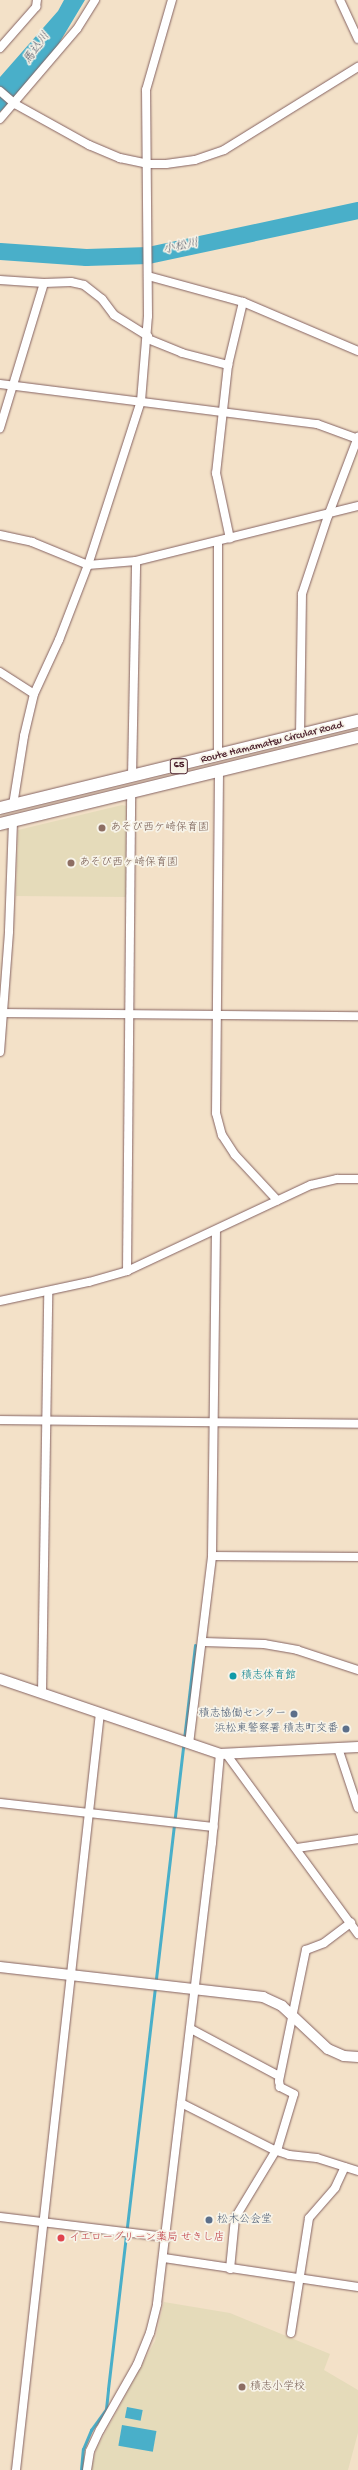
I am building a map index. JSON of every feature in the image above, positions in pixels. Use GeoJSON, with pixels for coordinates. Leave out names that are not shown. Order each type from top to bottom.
{"type":"FeatureCollection","features":[{"type":"Feature","properties":{"kind":"main road","name":"Route Hamamatsu Circular Road"},"geometry":{"type":"LineString","coordinates":[[0,808],[358,721]]}},
{"type":"Feature","properties":{"kind":"main road","name":"Route Hamamatsu Circular Road"},"geometry":{"type":"LineString","coordinates":[[0,824],[358,737]]}},
{"type":"Feature","properties":{"kind":"street"},"geometry":{"type":"LineString","coordinates":[[0,48],[36,7],[37,0]]}},
{"type":"Feature","properties":{"kind":"street"},"geometry":{"type":"LineString","coordinates":[[0,119],[15,104],[77,29],[95,0]]}},
{"type":"Feature","properties":{"kind":"street"},"geometry":{"type":"LineString","coordinates":[[13,806],[24,736],[34,694],[59,640],[88,565],[141,401],[148,338],[148,164],[146,90],[172,0]]}},
{"type":"Feature","properties":{"kind":"street"},"geometry":{"type":"LineString","coordinates":[[340,0],[358,39]]}},
{"type":"Feature","properties":{"kind":"street"},"geometry":{"type":"LineString","coordinates":[[0,91],[15,104],[89,145],[120,158],[148,164],[194,160],[224,150],[358,67]]}},
{"type":"Feature","properties":{"kind":"street"},"geometry":{"type":"LineString","coordinates":[[148,276],[243,302],[358,351]]}},
{"type":"Feature","properties":{"kind":"street"},"geometry":{"type":"LineString","coordinates":[[0,280],[44,283],[71,282],[84,285],[102,299],[114,315],[148,338],[182,353],[228,365]]}},
{"type":"Feature","properties":{"kind":"street"},"geometry":{"type":"LineString","coordinates":[[0,428],[44,283]]}},
{"type":"Feature","properties":{"kind":"street"},"geometry":{"type":"LineString","coordinates":[[230,539],[216,474],[228,365],[243,302]]}},
{"type":"Feature","properties":{"kind":"street"},"geometry":{"type":"LineString","coordinates":[[0,384],[317,424],[358,438],[328,516],[302,594],[300,736]]}},
{"type":"Feature","properties":{"kind":"street"},"geometry":{"type":"LineString","coordinates":[[0,535],[32,542],[88,565],[136,561],[328,516],[358,506]]}},
{"type":"Feature","properties":{"kind":"street"},"geometry":{"type":"LineString","coordinates":[[218,542],[218,756]]}},
{"type":"Feature","properties":{"kind":"street"},"geometry":{"type":"LineString","coordinates":[[132,777],[136,561]]}},
{"type":"Feature","properties":{"kind":"street"},"geometry":{"type":"LineString","coordinates":[[0,672],[34,694]]}},
{"type":"Feature","properties":{"kind":"street"},"geometry":{"type":"LineString","coordinates":[[219,771],[216,1113],[222,1135],[235,1155],[277,1200]]}},
{"type":"Feature","properties":{"kind":"street"},"geometry":{"type":"LineString","coordinates":[[127,1271],[131,792]]}},
{"type":"Feature","properties":{"kind":"street"},"geometry":{"type":"LineString","coordinates":[[0,1052],[13,820]]}},
{"type":"Feature","properties":{"kind":"street"},"geometry":{"type":"LineString","coordinates":[[2,1008],[130,1014],[218,1016],[358,1016]]}},
{"type":"Feature","properties":{"kind":"street"},"geometry":{"type":"LineString","coordinates":[[0,1300],[127,1271],[216,1231],[277,1200],[311,1185],[337,1179],[358,1179]]}},
{"type":"Feature","properties":{"kind":"street"},"geometry":{"type":"LineString","coordinates":[[185,1742],[204,1642],[212,1556],[212,1424],[216,1231]]}},
{"type":"Feature","properties":{"kind":"street"},"geometry":{"type":"LineString","coordinates":[[42,1693],[48,1290]]}},
{"type":"Feature","properties":{"kind":"street"},"geometry":{"type":"LineString","coordinates":[[0,1420],[212,1424],[358,1424]]}},
{"type":"Feature","properties":{"kind":"street"},"geometry":{"type":"LineString","coordinates":[[212,1556],[358,1558]]}},
{"type":"Feature","properties":{"kind":"street"},"geometry":{"type":"LineString","coordinates":[[204,1642],[264,1644],[298,1650],[358,1670]]}},
{"type":"Feature","properties":{"kind":"street"},"geometry":{"type":"LineString","coordinates":[[0,1679],[223,1755],[358,1747]]}},
{"type":"Feature","properties":{"kind":"street"},"geometry":{"type":"LineString","coordinates":[[16,2470],[100,1712]]}},
{"type":"Feature","properties":{"kind":"street"},"geometry":{"type":"LineString","coordinates":[[338,1748],[358,1808]]}},
{"type":"Feature","properties":{"kind":"street"},"geometry":{"type":"LineString","coordinates":[[87,2470],[90,2451],[100,2430],[137,2365],[150,2333],[164,2258],[223,1755]]}},
{"type":"Feature","properties":{"kind":"street"},"geometry":{"type":"LineString","coordinates":[[223,1755],[297,1848],[358,1934]]}},
{"type":"Feature","properties":{"kind":"street"},"geometry":{"type":"LineString","coordinates":[[0,1803],[176,1824],[214,1826]]}},
{"type":"Feature","properties":{"kind":"street"},"geometry":{"type":"LineString","coordinates":[[297,1848],[358,1838]]}},
{"type":"Feature","properties":{"kind":"street"},"geometry":{"type":"LineString","coordinates":[[230,2269],[236,2218],[274,2150],[278,2147],[294,2094],[280,2088],[279,2076],[306,1950],[324,1943],[351,1923]]}},
{"type":"Feature","properties":{"kind":"street"},"geometry":{"type":"LineString","coordinates":[[0,1967],[263,1997],[282,2006],[328,2049],[344,2056],[358,2057]]}},
{"type":"Feature","properties":{"kind":"street"},"geometry":{"type":"LineString","coordinates":[[191,2029],[279,2076]]}},
{"type":"Feature","properties":{"kind":"street"},"geometry":{"type":"LineString","coordinates":[[181,2103],[274,2150],[289,2156],[317,2158],[358,2171]]}},
{"type":"Feature","properties":{"kind":"street"},"geometry":{"type":"LineString","coordinates":[[291,2333],[309,2218],[335,2188],[345,2167]]}},
{"type":"Feature","properties":{"kind":"street"},"geometry":{"type":"LineString","coordinates":[[0,2217],[127,2231],[166,2237]]}},
{"type":"Feature","properties":{"kind":"street"},"geometry":{"type":"LineString","coordinates":[[164,2258],[300,2280],[358,2287]]}},
{"type":"Feature","properties":{"kind":"shaded area","name":"あそび西ヶ崎保育園"},"geometry":{"type":"Polygon","coordinates":[[[122,805],[126,806],[126,897],[16,896],[18,830],[122,805]]]}},
{"type":"Feature","properties":{"kind":"shaded area","name":"積志小学校"},"geometry":{"type":"Polygon","coordinates":[[[164,2302],[230,2313],[330,2354],[324,2370],[358,2390],[358,2433],[348,2470],[91,2470],[97,2448],[155,2341],[164,2302]]]}},
{"type":"Feature","properties":{"kind":"water","name":"馬込川"},"geometry":{"type":"Polygon","coordinates":[[[64,0],[85,0],[43,70],[0,112],[0,77],[58,11],[64,0]]]}},
{"type":"Feature","properties":{"kind":"water"},"geometry":{"type":"Polygon","coordinates":[[[127,2407],[143,2410],[141,2421],[125,2418],[127,2407]]]}},
{"type":"Feature","properties":{"kind":"water"},"geometry":{"type":"Polygon","coordinates":[[[122,2425],[156,2431],[153,2452],[118,2446],[122,2425]]]}},
{"type":"Feature","properties":{"kind":"waterway","name":"小松川"},"geometry":{"type":"LineString","coordinates":[[0,251],[86,257],[148,255],[358,210]]}},
{"type":"Feature","properties":{"kind":"waterway"},"geometry":{"type":"LineString","coordinates":[[81,2470],[83,2449],[91,2430],[106,2409],[195,1645]]}},
{"type":"Feature","properties":{"kind":"place","name":"あそび西ケ崎保育園"},"geometry":{"type":"Point","coordinates":[102,828]}},
{"type":"Feature","properties":{"kind":"place","name":"あそび西ヶ崎保育園"},"geometry":{"type":"Point","coordinates":[71,863]}},
{"type":"Feature","properties":{"kind":"place","name":"積志体育館"},"geometry":{"type":"Point","coordinates":[233,1676]}},
{"type":"Feature","properties":{"kind":"place","name":"積志協働センター"},"geometry":{"type":"Point","coordinates":[294,1714]}},
{"type":"Feature","properties":{"kind":"place","name":"浜松東警察署 積志町交番"},"geometry":{"type":"Point","coordinates":[346,1729]}},
{"type":"Feature","properties":{"kind":"place","name":"松木公会堂"},"geometry":{"type":"Point","coordinates":[209,2220]}},
{"type":"Feature","properties":{"kind":"place","name":"イエローグリーン薬局 せきし店"},"geometry":{"type":"Point","coordinates":[61,2238]}},
{"type":"Feature","properties":{"kind":"place","name":"積志小学校"},"geometry":{"type":"Point","coordinates":[242,2387]}}]}
